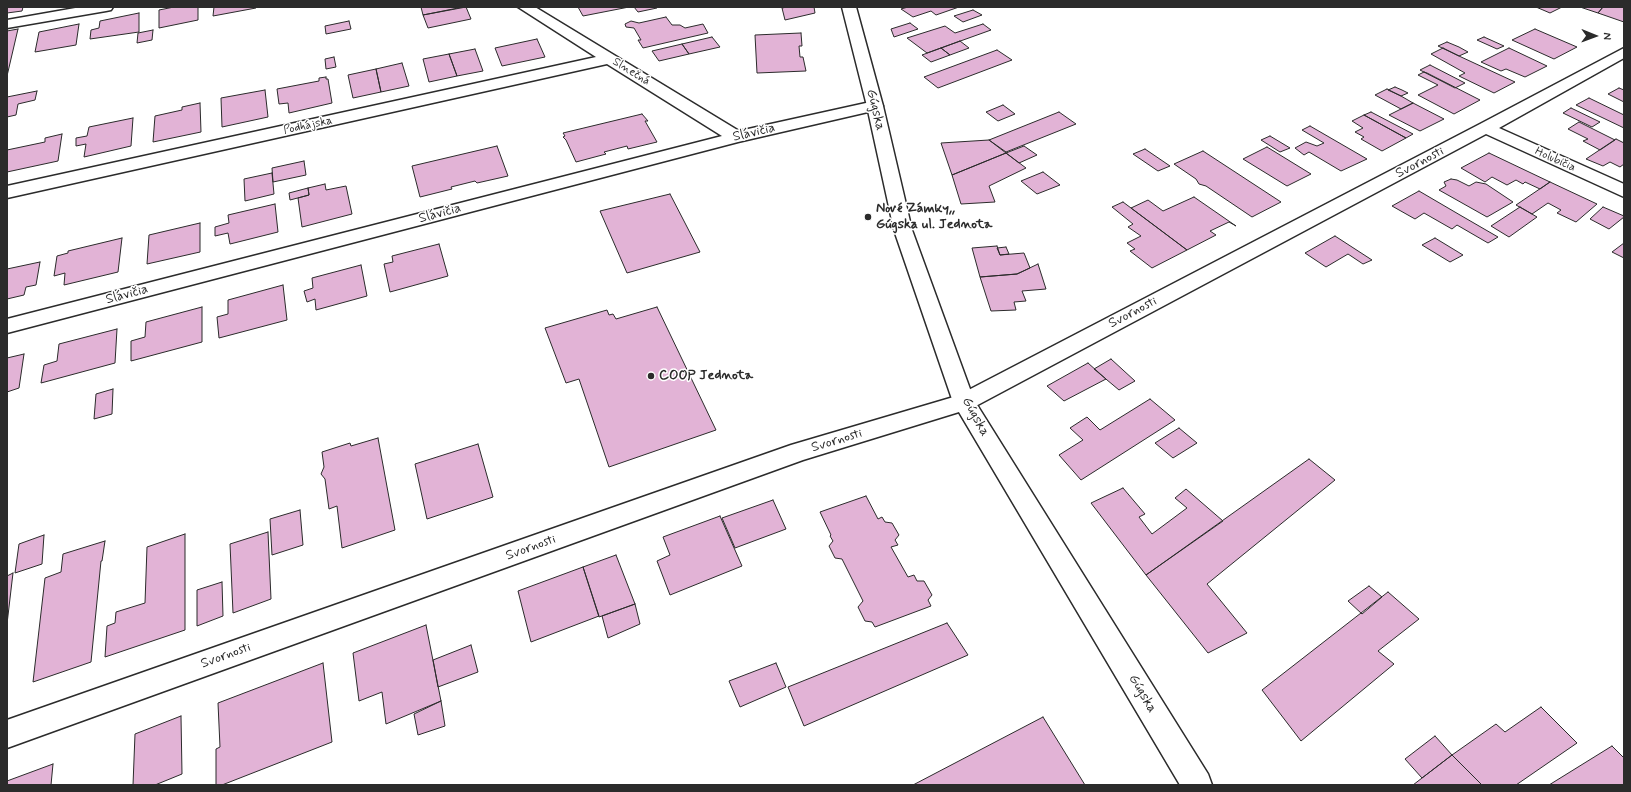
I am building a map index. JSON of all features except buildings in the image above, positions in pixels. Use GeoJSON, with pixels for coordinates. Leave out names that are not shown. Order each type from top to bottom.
{"type":"FeatureCollection","features":[{"type":"Feature","properties":{"kind":"street"},"geometry":{"type":"LineString","coordinates":[[7,24],[106,7]]}},
{"type":"Feature","properties":{"kind":"street","name":"Slnečná"},"geometry":{"type":"LineString","coordinates":[[525,7],[736,137]]}},
{"type":"Feature","properties":{"kind":"street","name":"Gúgska"},"geometry":{"type":"LineString","coordinates":[[849,7],[875,106],[903,230],[964,402],[1197,785]]}},
{"type":"Feature","properties":{"kind":"street","name":"Svornosti"},"geometry":{"type":"LineString","coordinates":[[7,734],[799,452],[964,402],[1486,128],[1624,52]]}},
{"type":"Feature","properties":{"kind":"street","name":"Podhájska"},"geometry":{"type":"LineString","coordinates":[[7,192],[610,59]]}},
{"type":"Feature","properties":{"kind":"street","name":"Slávičia"},"geometry":{"type":"LineString","coordinates":[[7,326],[736,137],[875,106]]}},
{"type":"Feature","properties":{"kind":"street","name":"Holubičia"},"geometry":{"type":"LineString","coordinates":[[1486,128],[1624,191]]}},
{"type":"Feature","properties":{"kind":"place","name":"Nové Zámky,, Gúgska ul. Jednota"},"geometry":{"type":"Point","coordinates":[868,217]}},
{"type":"Feature","properties":{"kind":"place","name":"COOP Jednota"},"geometry":{"type":"Point","coordinates":[651,376]}}]}
